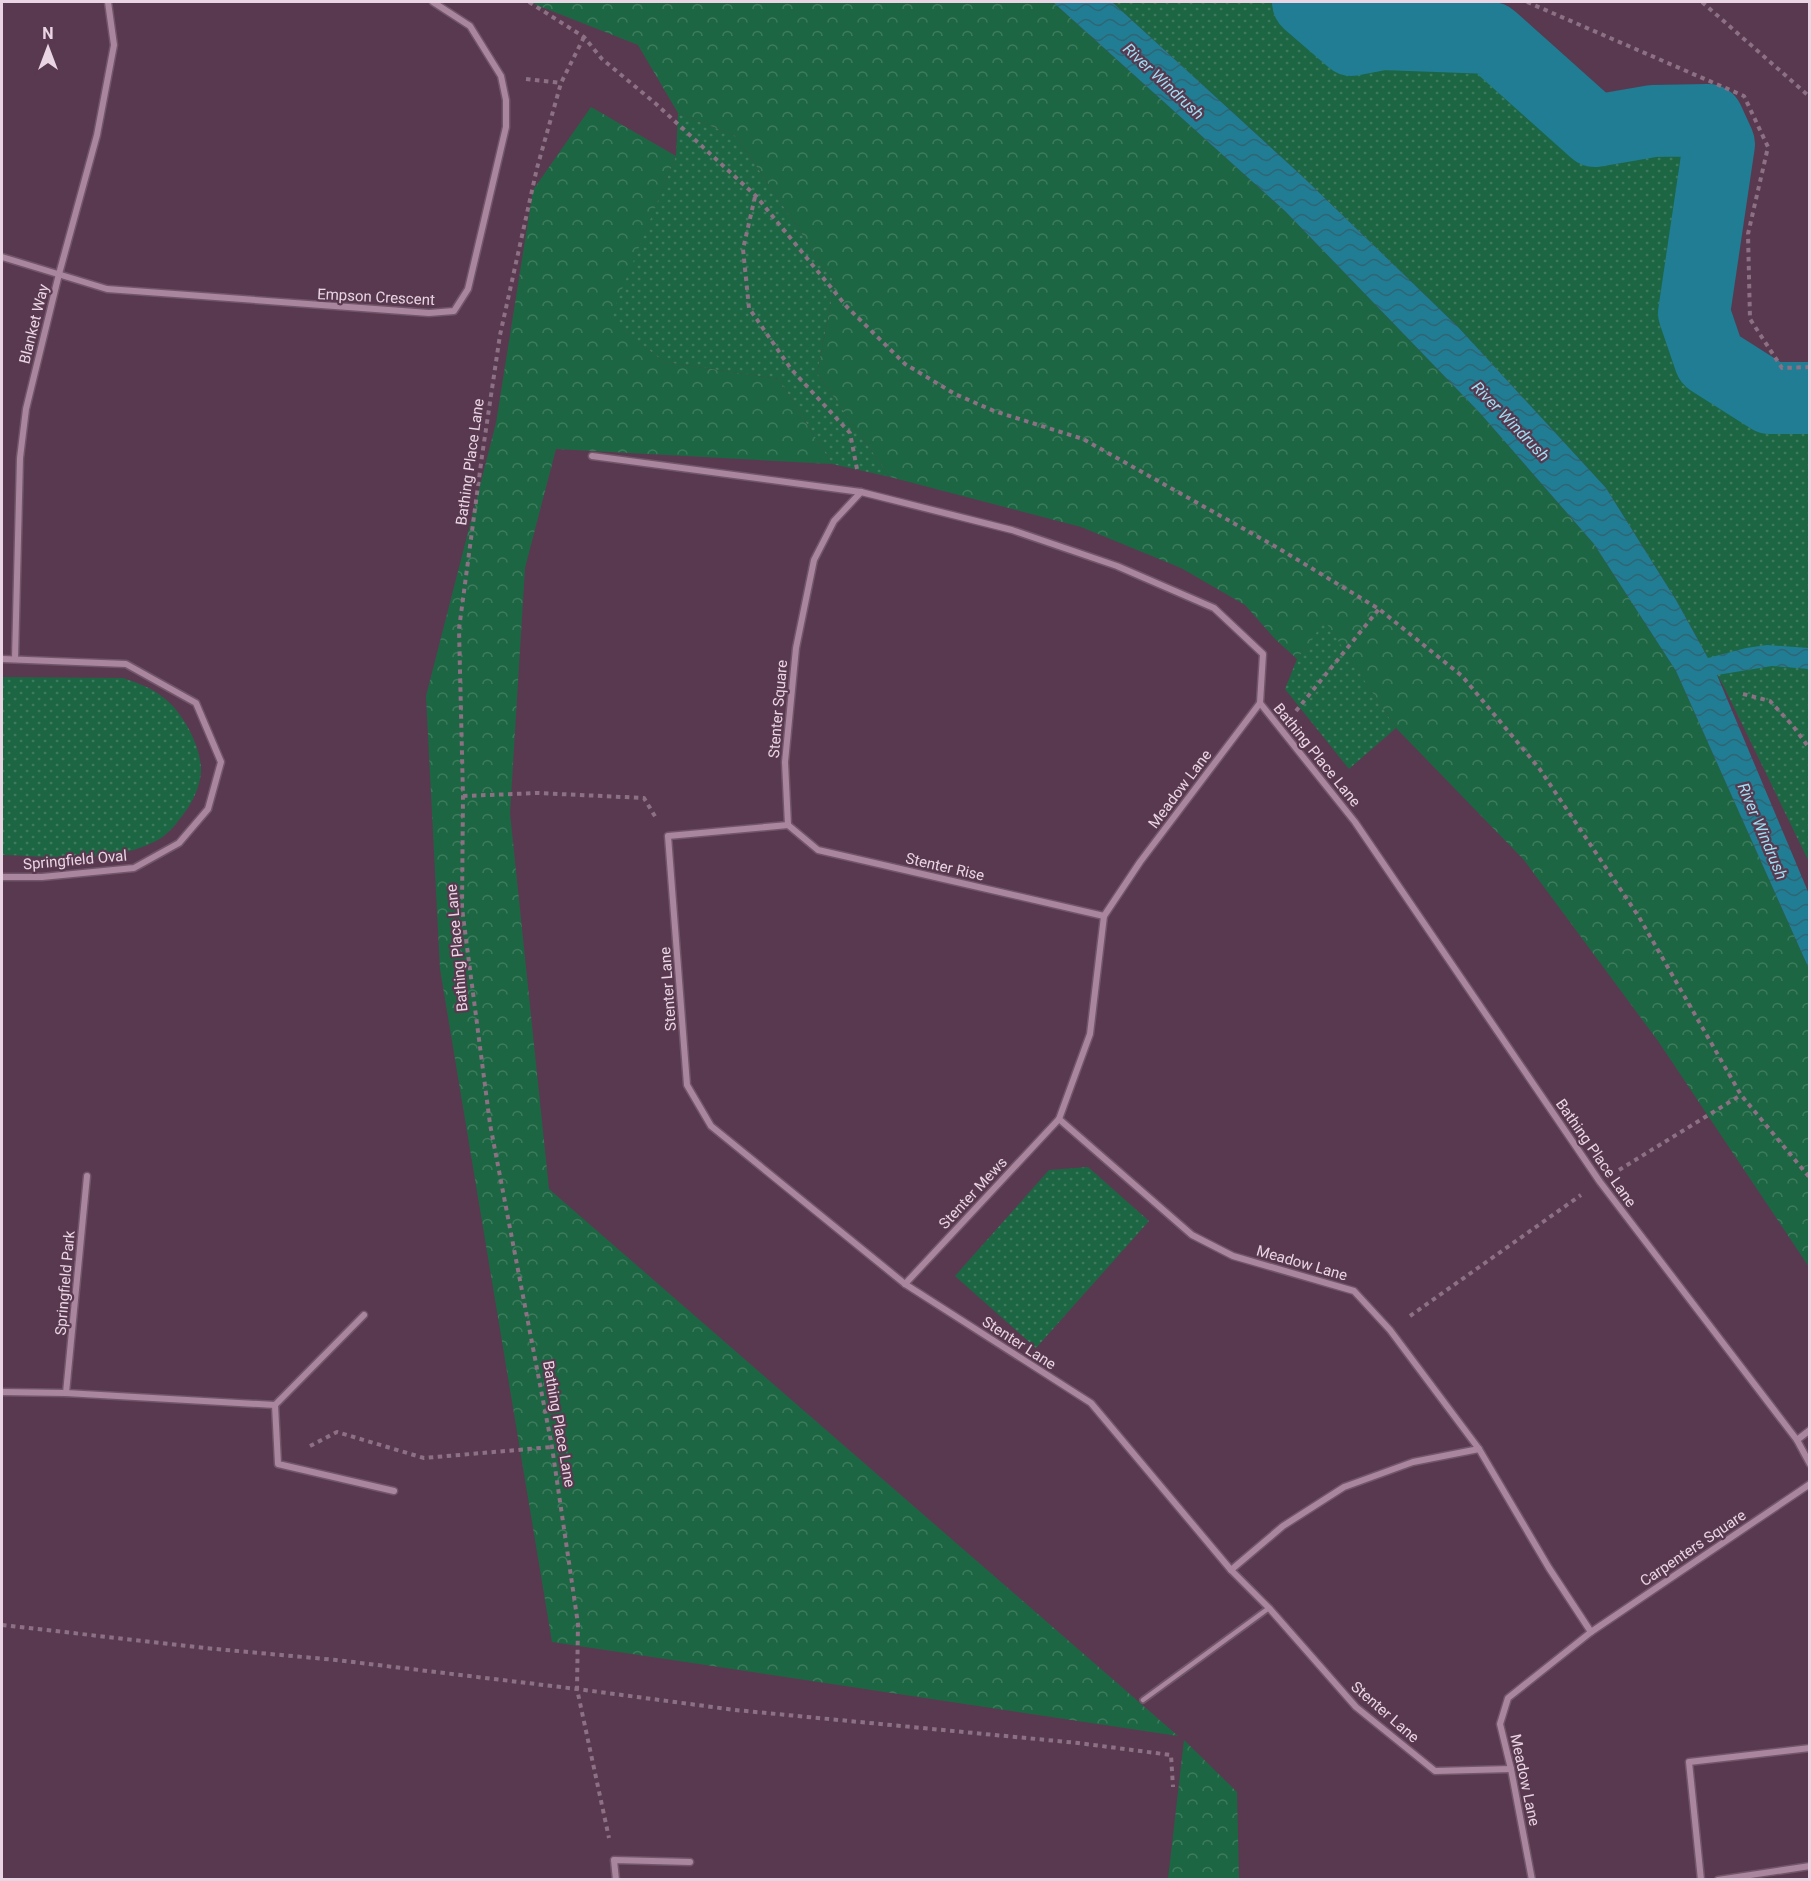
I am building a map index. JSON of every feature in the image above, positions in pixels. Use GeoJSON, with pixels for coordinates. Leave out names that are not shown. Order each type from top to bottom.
{"type":"FeatureCollection","features":[{"type":"Feature","properties":{"kind":"street","name":"Blanket Way"},"geometry":{"type":"LineString","coordinates":[[15,659],[20,458],[26,409],[59,274],[97,135],[114,45],[108,2]]}},
{"type":"Feature","properties":{"kind":"street","name":"Empson Crescent"},"geometry":{"type":"LineString","coordinates":[[59,274],[107,289],[429,313],[454,311],[468,289],[506,127],[506,100],[501,76],[470,26],[433,2]]}},
{"type":"Feature","properties":{"kind":"street"},"geometry":{"type":"LineString","coordinates":[[2,257],[59,274]]}},
{"type":"Feature","properties":{"kind":"street","name":"Bathing Place Lane"},"geometry":{"type":"LineString","coordinates":[[592,456],[861,492],[1012,530],[1117,566],[1214,608],[1263,654],[1260,703],[1355,822],[1600,1182],[1797,1440]]}},
{"type":"Feature","properties":{"kind":"street","name":"Stenter Square"},"geometry":{"type":"LineString","coordinates":[[788,825],[785,762],[787,739],[796,648],[814,560],[834,521],[861,492]]}},
{"type":"Feature","properties":{"kind":"street","name":"Springfield Oval"},"geometry":{"type":"LineString","coordinates":[[2,659],[126,664],[196,703],[221,762],[208,809],[179,843],[134,868],[42,877],[2,877]]}},
{"type":"Feature","properties":{"kind":"street","name":"Meadow Lane"},"geometry":{"type":"LineString","coordinates":[[1260,703],[1140,862],[1104,916],[1090,1034],[1059,1119],[1192,1235],[1233,1256],[1354,1291],[1389,1330],[1479,1449],[1549,1568],[1591,1632],[1508,1698],[1500,1724],[1512,1768],[1532,1880]]}},
{"type":"Feature","properties":{"kind":"street"},"geometry":{"type":"LineString","coordinates":[[668,836],[788,825]]}},
{"type":"Feature","properties":{"kind":"street","name":"Stenter Rise"},"geometry":{"type":"LineString","coordinates":[[788,825],[818,850],[1104,916]]}},
{"type":"Feature","properties":{"kind":"street","name":"Stenter Lane"},"geometry":{"type":"LineString","coordinates":[[668,836],[687,1084],[711,1126],[905,1284],[1091,1403],[1231,1570],[1269,1608],[1356,1707],[1435,1770],[1512,1768]]}},
{"type":"Feature","properties":{"kind":"street","name":"Stenter Mews"},"geometry":{"type":"LineString","coordinates":[[905,1284],[1059,1119]]}},
{"type":"Feature","properties":{"kind":"street","name":"Springfield Park"},"geometry":{"type":"LineString","coordinates":[[66,1393],[87,1176]]}},
{"type":"Feature","properties":{"kind":"street"},"geometry":{"type":"LineString","coordinates":[[364,1315],[275,1405],[278,1464],[394,1491]]}},
{"type":"Feature","properties":{"kind":"street"},"geometry":{"type":"LineString","coordinates":[[2,1392],[66,1393],[275,1405]]}},
{"type":"Feature","properties":{"kind":"street"},"geometry":{"type":"LineString","coordinates":[[1809,1430],[1797,1440],[1809,1464]]}},
{"type":"Feature","properties":{"kind":"street"},"geometry":{"type":"LineString","coordinates":[[1231,1570],[1283,1526],[1344,1487],[1413,1462],[1479,1449]]}},
{"type":"Feature","properties":{"kind":"street","name":"Carpenters Square"},"geometry":{"type":"LineString","coordinates":[[1591,1632],[1809,1484]]}},
{"type":"Feature","properties":{"kind":"street"},"geometry":{"type":"LineString","coordinates":[[1701,1880],[1689,1762],[1809,1748]]}},
{"type":"Feature","properties":{"kind":"street"},"geometry":{"type":"LineString","coordinates":[[616,1880],[615,1860],[690,1863]]}},
{"type":"Feature","properties":{"kind":"street"},"geometry":{"type":"LineString","coordinates":[[1718,1880],[1809,1866]]}},
{"type":"Feature","properties":{"kind":"lane"},"geometry":{"type":"LineString","coordinates":[[1143,1700],[1269,1608]]}},
{"type":"Feature","properties":{"kind":"path"},"geometry":{"type":"LineString","coordinates":[[530,2],[584,37],[602,59],[655,103],[756,196],[847,307],[905,364],[955,394],[994,411],[1083,440],[1278,548],[1379,609],[1462,676],[1539,768],[1639,917],[1695,1011],[1741,1095],[1809,1178]]}},
{"type":"Feature","properties":{"kind":"path"},"geometry":{"type":"LineString","coordinates":[[1527,2],[1744,96],[1768,147],[1748,234],[1750,319],[1782,368],[1809,367]]}},
{"type":"Feature","properties":{"kind":"path"},"geometry":{"type":"LineString","coordinates":[[1702,2],[1809,97]]}},
{"type":"Feature","properties":{"kind":"path","name":"Bathing Place Lane"},"geometry":{"type":"LineString","coordinates":[[584,37],[561,83],[537,168],[500,335],[482,456],[459,629],[463,796],[462,908],[490,1124],[552,1447],[578,1623],[577,1689],[615,1860]]}},
{"type":"Feature","properties":{"kind":"path"},"geometry":{"type":"LineString","coordinates":[[501,76],[561,83]]}},
{"type":"Feature","properties":{"kind":"path"},"geometry":{"type":"LineString","coordinates":[[756,196],[743,249],[749,308],[791,369],[850,434],[861,492]]}},
{"type":"Feature","properties":{"kind":"path"},"geometry":{"type":"LineString","coordinates":[[1281,729],[1379,609]]}},
{"type":"Feature","properties":{"kind":"path"},"geometry":{"type":"LineString","coordinates":[[1743,694],[1770,701],[1793,726],[1809,749]]}},
{"type":"Feature","properties":{"kind":"path"},"geometry":{"type":"LineString","coordinates":[[463,796],[538,793],[644,798],[668,836]]}},
{"type":"Feature","properties":{"kind":"path"},"geometry":{"type":"LineString","coordinates":[[1389,1330],[1600,1182],[1741,1095]]}},
{"type":"Feature","properties":{"kind":"path"},"geometry":{"type":"LineString","coordinates":[[278,1464],[337,1432],[424,1458],[552,1447]]}},
{"type":"Feature","properties":{"kind":"path"},"geometry":{"type":"LineString","coordinates":[[2,1625],[336,1660],[735,1710],[1078,1743],[1171,1755],[1173,1787]]}},
{"type":"Feature","properties":{"kind":"green space"},"geometry":{"type":"Polygon","coordinates":[[[529,2],[1053,2],[1285,211],[1480,413],[1594,544],[1676,671],[1809,969],[1809,1267],[1658,1041],[1524,860],[1396,728],[1325,621],[1297,659],[1275,639],[1245,605],[1181,568],[1081,527],[890,477],[817,373],[835,283],[736,136],[678,113],[638,45],[529,2]]]}},
{"type":"Feature","properties":{"kind":"green space"},"geometry":{"type":"Polygon","coordinates":[[[1112,2],[1276,2],[1345,60],[1488,60],[1584,147],[1698,140],[1678,319],[1695,370],[1760,417],[1809,418],[1809,862],[1724,687],[1676,600],[1606,488],[1458,327],[1302,176],[1112,2]]]}},
{"type":"Feature","properties":{"kind":"green space"},"geometry":{"type":"Polygon","coordinates":[[[591,107],[676,156],[610,319],[664,362],[779,379],[832,464],[556,449],[525,568],[510,813],[549,1189],[1178,1736],[552,1642],[440,969],[426,696],[496,423],[533,190],[591,107]]]}},
{"type":"Feature","properties":{"kind":"green space"},"geometry":{"type":"Polygon","coordinates":[[[678,113],[736,136],[835,283],[817,373],[890,477],[832,464],[779,379],[664,362],[609,319],[676,156],[678,113]]]}},
{"type":"Feature","properties":{"kind":"green space"},"geometry":{"type":"Polygon","coordinates":[[[1325,620],[1396,728],[1349,769],[1285,689],[1297,659],[1325,620]]]}},
{"type":"Feature","properties":{"kind":"green space"},"geometry":{"type":"Polygon","coordinates":[[[2,677],[123,678],[150,689],[164,698],[186,724],[200,758],[199,783],[188,808],[164,835],[138,849],[80,857],[2,855],[2,677]]]}},
{"type":"Feature","properties":{"kind":"green space"},"geometry":{"type":"Polygon","coordinates":[[[1088,1167],[1149,1221],[1036,1348],[955,1276],[1049,1170],[1088,1167]]]}},
{"type":"Feature","properties":{"kind":"green space"},"geometry":{"type":"Polygon","coordinates":[[[1184,1740],[1237,1792],[1239,1879],[1168,1879],[1184,1740]]]}},
{"type":"Feature","properties":{"kind":"water"},"geometry":{"type":"Polygon","coordinates":[[[1053,2],[1112,2],[1302,176],[1458,327],[1606,488],[1676,600],[1708,658],[1767,645],[1809,648],[1809,669],[1772,666],[1717,675],[1809,894],[1809,969],[1676,671],[1594,544],[1480,413],[1285,211],[1053,2]]]}},
{"type":"Feature","properties":{"kind":"waterway","name":"River Windrush"},"geometry":{"type":"LineString","coordinates":[[1308,2],[1352,40],[1383,34],[1491,38],[1595,131],[1653,121],[1708,120],[1719,144],[1694,313],[1710,360],[1770,398],[1810,398]]}}]}
